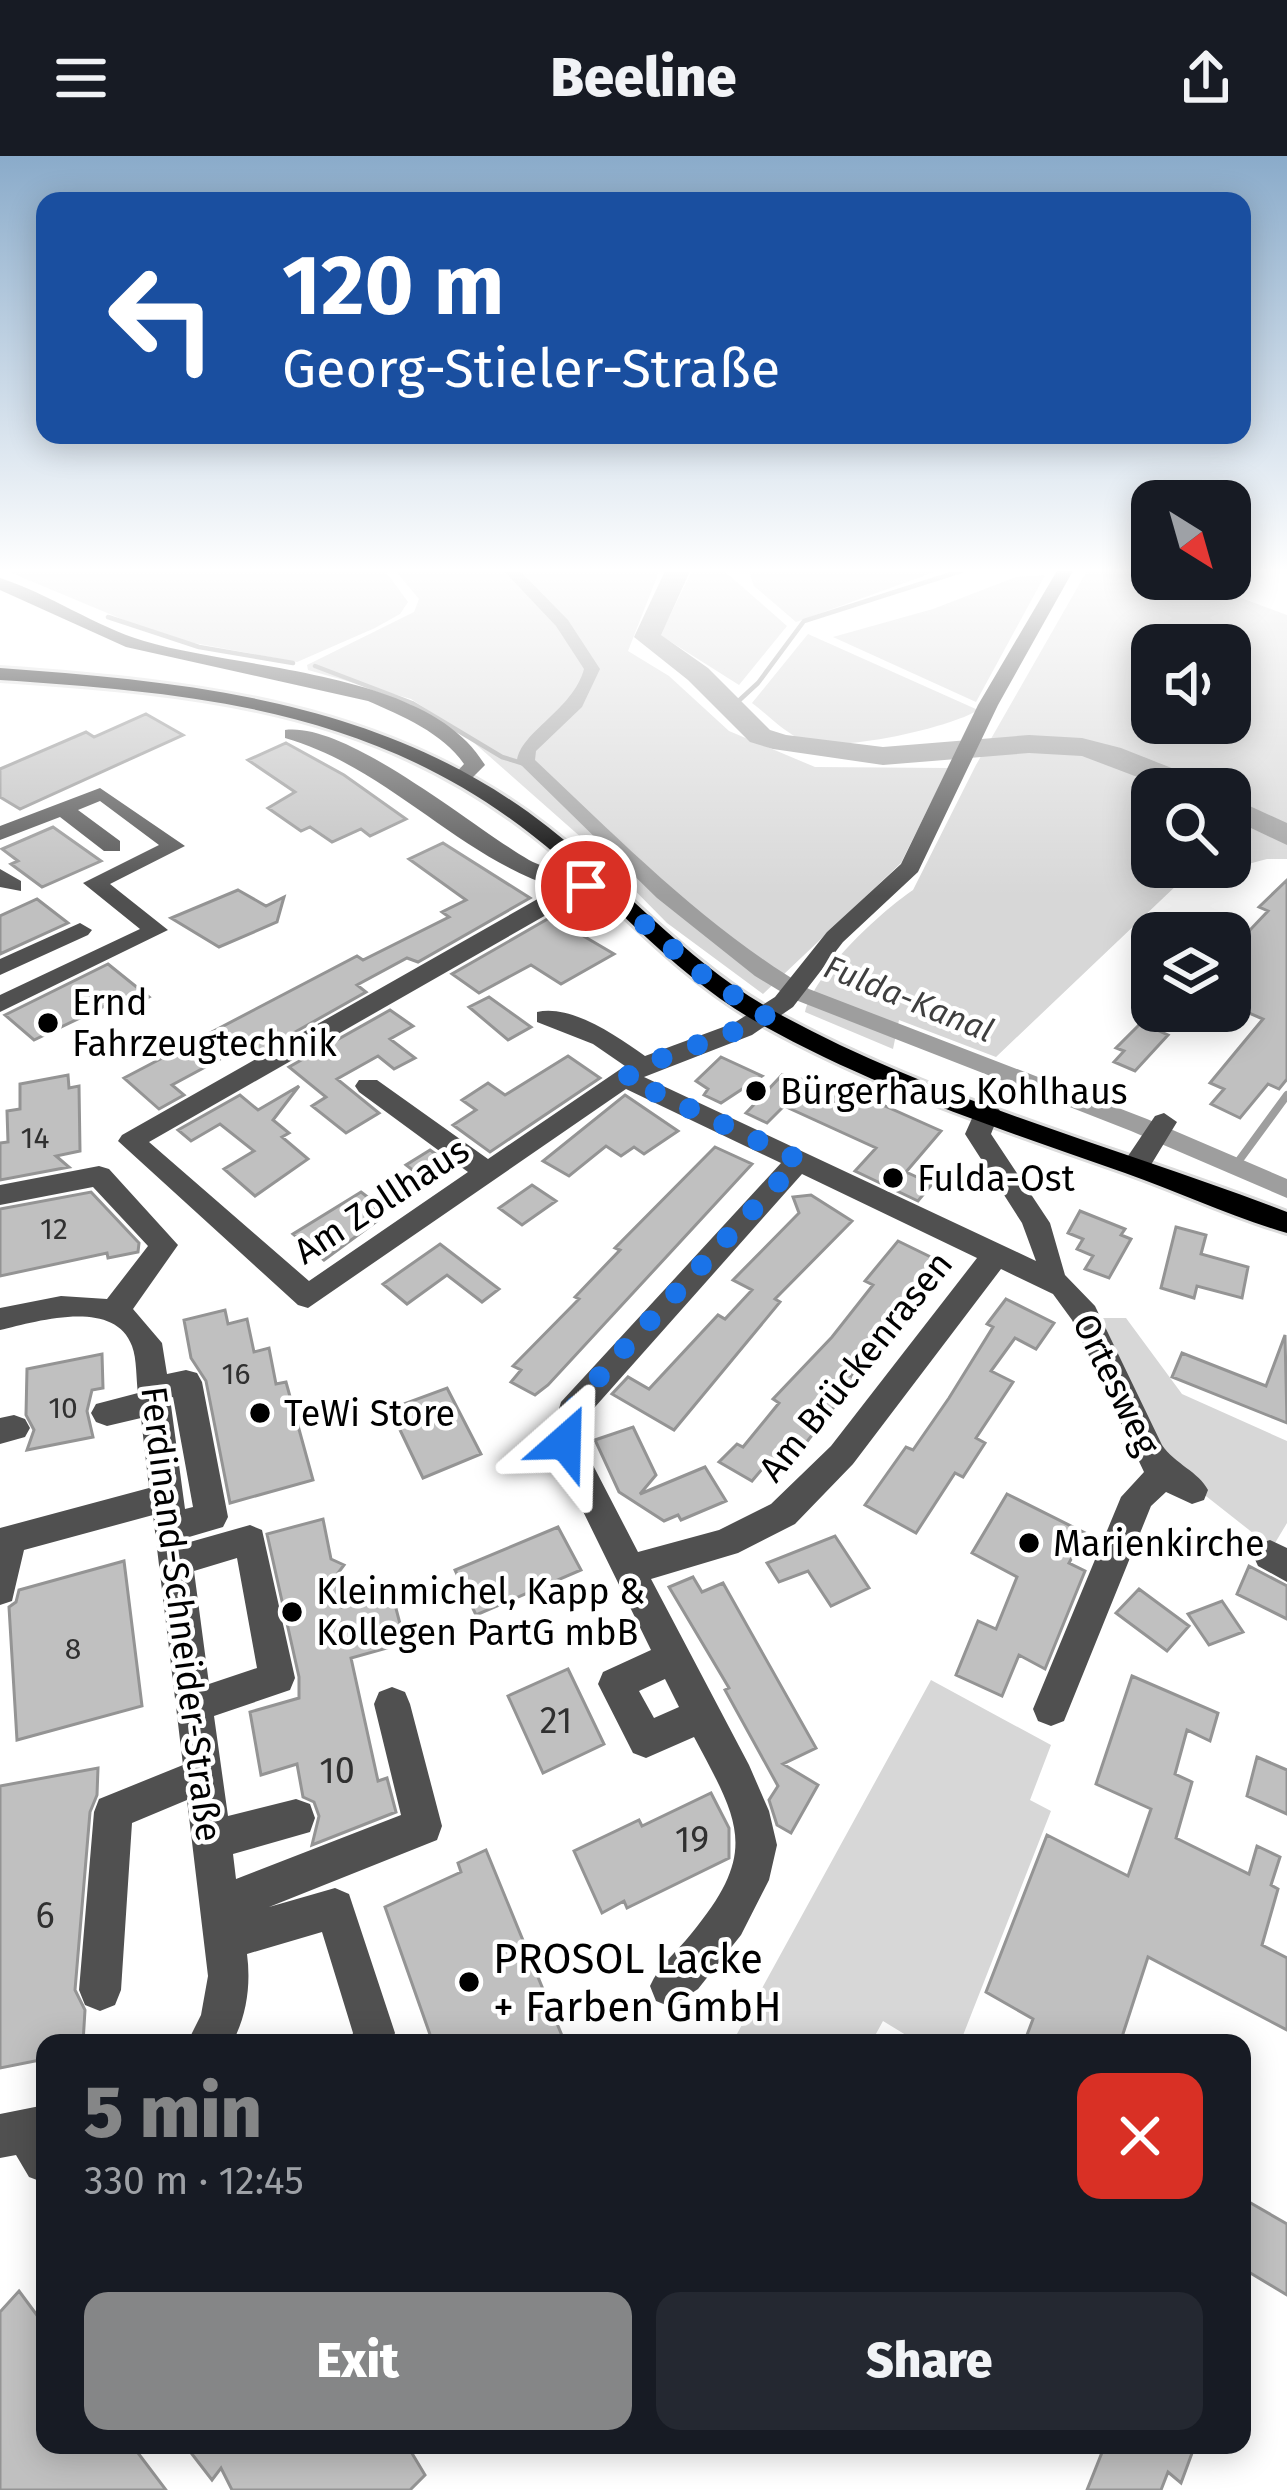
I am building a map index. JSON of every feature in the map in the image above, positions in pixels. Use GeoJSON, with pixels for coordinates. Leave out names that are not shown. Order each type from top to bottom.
{"type":"FeatureCollection","features":[{"type":"Feature","properties":{"kind":"main road"},"geometry":{"type":"LineString","coordinates":[[50,678],[180,688],[273,704],[402,743],[464,775],[544,833],[586,885],[704,976],[898,1077],[987,1112],[1150,1144],[1287,1223]]}},
{"type":"Feature","properties":{"kind":"street"},"geometry":{"type":"LineString","coordinates":[[305,678],[388,704],[427,722],[461,747],[475,765],[464,775]]}},
{"type":"Feature","properties":{"kind":"street"},"geometry":{"type":"LineString","coordinates":[[775,1009],[835,937],[910,867],[1006,678]]}},
{"type":"Feature","properties":{"kind":"street"},"geometry":{"type":"LineString","coordinates":[[292,734],[358,756],[546,880],[586,885]]}},
{"type":"Feature","properties":{"kind":"street"},"geometry":{"type":"LineString","coordinates":[[0,834],[105,797],[174,846],[94,883],[156,930],[0,1004]]}},
{"type":"Feature","properties":{"kind":"street"},"geometry":{"type":"LineString","coordinates":[[64,810],[112,846]]}},
{"type":"Feature","properties":{"kind":"street","name":"Am Zollhaus"},"geometry":{"type":"LineString","coordinates":[[586,885],[131,1141],[308,1297],[634,1072],[718,1040],[775,1009]]}},
{"type":"Feature","properties":{"kind":"street"},"geometry":{"type":"LineString","coordinates":[[0,968],[80,930]]}},
{"type":"Feature","properties":{"kind":"street"},"geometry":{"type":"LineString","coordinates":[[547,1017],[602,1038],[634,1072],[799,1160],[1051,1278]]}},
{"type":"Feature","properties":{"kind":"street"},"geometry":{"type":"LineString","coordinates":[[368,1086],[488,1173]]}},
{"type":"Feature","properties":{"kind":"street","name":"Ortesweg"},"geometry":{"type":"LineString","coordinates":[[987,1112],[978,1134],[1040,1232],[1052,1261],[1051,1278],[1077,1301],[1139,1435],[1178,1482],[1138,1497],[1052,1709]]}},
{"type":"Feature","properties":{"kind":"street"},"geometry":{"type":"LineString","coordinates":[[671,1986],[694,1968],[736,1908],[758,1849],[742,1792],[565,1442],[572,1411],[799,1160]]}},
{"type":"Feature","properties":{"kind":"street"},"geometry":{"type":"LineString","coordinates":[[0,1196],[99,1176],[164,1245],[114,1312],[76,1306],[0,1318]]}},
{"type":"Feature","properties":{"kind":"street","name":"Am Brückenrasen"},"geometry":{"type":"LineString","coordinates":[[632,1569],[726,1543],[783,1514],[842,1455],[997,1253]]}},
{"type":"Feature","properties":{"kind":"street","name":"Ferdinand-Schneider-Straße"},"geometry":{"type":"LineString","coordinates":[[114,1312],[134,1323],[147,1343],[229,1976],[221,2022],[214,2034]]}},
{"type":"Feature","properties":{"kind":"street"},"geometry":{"type":"LineString","coordinates":[[107,1413],[154,1396]]}},
{"type":"Feature","properties":{"kind":"street"},"geometry":{"type":"LineString","coordinates":[[0,1590],[9,1539],[171,1529],[250,1540],[277,1678],[194,1706]]}},
{"type":"Feature","properties":{"kind":"street"},"geometry":{"type":"LineString","coordinates":[[673,1658],[616,1684],[646,1740],[703,1715]]}},
{"type":"Feature","properties":{"kind":"street"},"geometry":{"type":"LineString","coordinates":[[222,1923],[424,1826],[392,1704]]}},
{"type":"Feature","properties":{"kind":"street"},"geometry":{"type":"LineString","coordinates":[[100,1990],[113,1812],[203,1775]]}},
{"type":"Feature","properties":{"kind":"street"},"geometry":{"type":"LineString","coordinates":[[211,1840],[296,1818]]}},
{"type":"Feature","properties":{"kind":"street"},"geometry":{"type":"LineString","coordinates":[[222,1923],[334,1908],[374,2034]]}},
{"type":"Feature","properties":{"kind":"shaded area"},"geometry":{"type":"Polygon","coordinates":[[[336,678],[671,678],[729,731],[815,767],[948,768],[901,863],[763,994],[667,923],[592,847],[463,733],[411,699],[336,678]]]}},
{"type":"Feature","properties":{"kind":"shaded area"},"geometry":{"type":"Polygon","coordinates":[[[772,678],[906,678],[978,710],[893,737],[820,744],[798,738],[752,703],[772,678]]]}},
{"type":"Feature","properties":{"kind":"shaded area"},"geometry":{"type":"Polygon","coordinates":[[[923,678],[989,678],[976,702],[923,678]]]}},
{"type":"Feature","properties":{"kind":"shaded area"},"geometry":{"type":"Polygon","coordinates":[[[1026,678],[1131,678],[1131,744],[1251,744],[1251,678],[1287,678],[1287,859],[1251,863],[1251,768],[1131,768],[1131,888],[1174,888],[1148,912],[1131,912],[1131,929],[996,1057],[899,1020],[893,1049],[805,1012],[835,962],[913,890],[1026,678]]]}},
{"type":"Feature","properties":{"kind":"shaded area"},"geometry":{"type":"Polygon","coordinates":[[[1101,1318],[1126,1318],[1182,1394],[1287,1441],[1287,1523],[1272,1548],[1164,1463],[1097,1338],[1101,1318]]]}},
{"type":"Feature","properties":{"kind":"shaded area"},"geometry":{"type":"Polygon","coordinates":[[[931,1680],[1051,1745],[1030,1800],[1051,1811],[964,2034],[904,2034],[883,2021],[876,2034],[737,2034],[931,1680]]]}},
{"type":"Feature","properties":{"kind":"building"},"geometry":{"type":"Polygon","coordinates":[[[146,714],[183,735],[20,809],[0,797],[0,769],[86,732],[94,737],[146,714]]]}},
{"type":"Feature","properties":{"kind":"building"},"geometry":{"type":"Polygon","coordinates":[[[286,743],[344,775],[406,819],[370,836],[361,829],[332,842],[310,827],[301,831],[268,808],[295,792],[248,760],[286,743]]]}},
{"type":"Feature","properties":{"kind":"building"},"geometry":{"type":"Polygon","coordinates":[[[53,827],[101,861],[42,887],[11,864],[18,861],[2,849],[53,827]]]}},
{"type":"Feature","properties":{"kind":"building"},"geometry":{"type":"Polygon","coordinates":[[[443,843],[530,898],[418,962],[407,958],[357,985],[366,992],[258,1053],[248,1044],[172,1085],[184,1095],[159,1109],[124,1078],[357,956],[363,960],[449,917],[442,912],[466,900],[409,859],[443,843]]]}},
{"type":"Feature","properties":{"kind":"building"},"geometry":{"type":"Polygon","coordinates":[[[1287,880],[1287,1079],[1279,1089],[1268,1084],[1240,1118],[1211,1104],[1224,1089],[1210,1083],[1263,1019],[1251,1014],[1251,929],[1268,911],[1259,907],[1287,880]]]}},
{"type":"Feature","properties":{"kind":"building"},"geometry":{"type":"Polygon","coordinates":[[[238,890],[266,906],[284,897],[277,922],[219,947],[171,918],[238,890]]]}},
{"type":"Feature","properties":{"kind":"building"},"geometry":{"type":"Polygon","coordinates":[[[37,899],[68,923],[0,954],[0,916],[37,899]]]}},
{"type":"Feature","properties":{"kind":"building"},"geometry":{"type":"Polygon","coordinates":[[[551,917],[614,954],[561,984],[531,965],[479,993],[452,974],[551,917]]]}},
{"type":"Feature","properties":{"kind":"building"},"geometry":{"type":"Polygon","coordinates":[[[108,964],[149,997],[119,1012],[109,1004],[34,1040],[5,1015],[108,964]]]}},
{"type":"Feature","properties":{"kind":"building"},"geometry":{"type":"Polygon","coordinates":[[[489,997],[531,1027],[508,1040],[469,1007],[489,997]]]}},
{"type":"Feature","properties":{"kind":"building"},"geometry":{"type":"Polygon","coordinates":[[[390,1010],[413,1026],[390,1039],[415,1058],[394,1069],[378,1056],[337,1079],[379,1113],[346,1133],[312,1106],[326,1097],[289,1067],[390,1010]]]}},
{"type":"Feature","properties":{"kind":"building"},"geometry":{"type":"Polygon","coordinates":[[[1132,1032],[1168,1035],[1135,1071],[1114,1062],[1124,1051],[1116,1048],[1132,1032]]]}},
{"type":"Feature","properties":{"kind":"building"},"geometry":{"type":"Polygon","coordinates":[[[568,1056],[600,1078],[490,1152],[453,1125],[476,1110],[462,1100],[488,1083],[505,1095],[568,1056]]]}},
{"type":"Feature","properties":{"kind":"building"},"geometry":{"type":"Polygon","coordinates":[[[721,1057],[762,1076],[721,1103],[704,1095],[708,1089],[696,1081],[721,1057]]]}},
{"type":"Feature","properties":{"kind":"building"},"geometry":{"type":"Polygon","coordinates":[[[68,1075],[69,1088],[79,1086],[80,1151],[56,1156],[69,1167],[0,1180],[0,1143],[8,1142],[7,1111],[20,1109],[20,1084],[68,1075]]]}},
{"type":"Feature","properties":{"kind":"building"},"geometry":{"type":"Polygon","coordinates":[[[782,1075],[849,1090],[941,1131],[906,1172],[932,1184],[918,1201],[855,1171],[876,1148],[784,1106],[767,1123],[746,1113],[782,1075]]]}},
{"type":"Feature","properties":{"kind":"building"},"geometry":{"type":"Polygon","coordinates":[[[299,1086],[273,1120],[289,1133],[282,1137],[308,1159],[255,1196],[224,1169],[254,1151],[220,1124],[191,1141],[178,1130],[240,1095],[258,1110],[299,1086]]]}},
{"type":"Feature","properties":{"kind":"building"},"geometry":{"type":"Polygon","coordinates":[[[625,1095],[678,1131],[644,1154],[634,1147],[621,1156],[606,1146],[569,1176],[543,1161],[625,1095]]]}},
{"type":"Feature","properties":{"kind":"building"},"geometry":{"type":"Polygon","coordinates":[[[715,1147],[752,1164],[548,1385],[535,1395],[511,1382],[521,1370],[513,1366],[579,1299],[575,1297],[620,1250],[615,1248],[715,1147]]]}},
{"type":"Feature","properties":{"kind":"building"},"geometry":{"type":"Polygon","coordinates":[[[430,1150],[454,1167],[429,1183],[406,1165],[430,1150]]]}},
{"type":"Feature","properties":{"kind":"building"},"geometry":{"type":"Polygon","coordinates":[[[532,1185],[556,1201],[522,1225],[499,1208],[532,1185]]]}},
{"type":"Feature","properties":{"kind":"building"},"geometry":{"type":"Polygon","coordinates":[[[91,1192],[139,1243],[138,1252],[108,1258],[107,1253],[0,1276],[0,1209],[91,1192]]]}},
{"type":"Feature","properties":{"kind":"building"},"geometry":{"type":"Polygon","coordinates":[[[361,1192],[378,1205],[366,1213],[377,1221],[324,1260],[293,1234],[361,1192]]]}},
{"type":"Feature","properties":{"kind":"building"},"geometry":{"type":"Polygon","coordinates":[[[811,1195],[852,1221],[775,1299],[780,1302],[674,1430],[612,1394],[628,1377],[649,1389],[718,1315],[725,1319],[752,1290],[733,1280],[799,1213],[793,1197],[811,1195]]]}},
{"type":"Feature","properties":{"kind":"building"},"geometry":{"type":"Polygon","coordinates":[[[1080,1211],[1125,1229],[1121,1235],[1131,1239],[1109,1278],[1085,1269],[1093,1256],[1077,1249],[1083,1239],[1068,1233],[1080,1211]]]}},
{"type":"Feature","properties":{"kind":"building"},"geometry":{"type":"Polygon","coordinates":[[[1176,1227],[1206,1235],[1201,1254],[1248,1267],[1242,1298],[1197,1286],[1194,1298],[1161,1288],[1176,1227]]]}},
{"type":"Feature","properties":{"kind":"building"},"geometry":{"type":"Polygon","coordinates":[[[898,1241],[945,1264],[851,1376],[856,1379],[784,1471],[768,1462],[752,1481],[719,1462],[737,1444],[743,1447],[779,1403],[773,1399],[832,1337],[873,1285],[865,1281],[898,1241]]]}},
{"type":"Feature","properties":{"kind":"building"},"geometry":{"type":"Polygon","coordinates":[[[440,1244],[499,1289],[482,1302],[447,1275],[407,1304],[383,1284],[440,1244]]]}},
{"type":"Feature","properties":{"kind":"building"},"geometry":{"type":"Polygon","coordinates":[[[1006,1299],[1054,1323],[1036,1349],[1015,1338],[991,1371],[1013,1382],[976,1438],[985,1443],[963,1477],[955,1473],[916,1533],[865,1505],[906,1447],[913,1450],[949,1398],[993,1327],[987,1324],[1006,1299]]]}},
{"type":"Feature","properties":{"kind":"building"},"geometry":{"type":"Polygon","coordinates":[[[225,1310],[228,1324],[247,1319],[254,1352],[269,1348],[276,1384],[286,1382],[313,1480],[230,1503],[206,1381],[191,1358],[184,1320],[225,1310]]]}},
{"type":"Feature","properties":{"kind":"building"},"geometry":{"type":"Polygon","coordinates":[[[1285,1335],[1287,1423],[1172,1377],[1182,1353],[1266,1386],[1285,1335]]]}},
{"type":"Feature","properties":{"kind":"building"},"geometry":{"type":"Polygon","coordinates":[[[102,1354],[103,1388],[92,1390],[87,1411],[93,1437],[27,1450],[34,1430],[26,1415],[27,1369],[102,1354]]]}},
{"type":"Feature","properties":{"kind":"building"},"geometry":{"type":"Polygon","coordinates":[[[447,1388],[481,1454],[423,1478],[390,1409],[447,1388]]]}},
{"type":"Feature","properties":{"kind":"building"},"geometry":{"type":"Polygon","coordinates":[[[633,1427],[656,1475],[640,1494],[705,1467],[726,1501],[681,1520],[678,1515],[664,1521],[619,1492],[595,1440],[633,1427]]]}},
{"type":"Feature","properties":{"kind":"building"},"geometry":{"type":"Polygon","coordinates":[[[1007,1494],[1085,1533],[1069,1563],[1085,1571],[1045,1669],[1019,1655],[1002,1696],[956,1675],[978,1621],[996,1629],[1017,1577],[972,1553],[1007,1494]]]}},
{"type":"Feature","properties":{"kind":"building"},"geometry":{"type":"Polygon","coordinates":[[[323,1519],[331,1559],[344,1565],[335,1577],[342,1607],[392,1593],[405,1643],[351,1658],[378,1781],[387,1778],[396,1812],[312,1845],[319,1816],[314,1802],[303,1797],[297,1764],[261,1775],[250,1712],[299,1698],[299,1677],[267,1534],[323,1519]]]}},
{"type":"Feature","properties":{"kind":"building"},"geometry":{"type":"Polygon","coordinates":[[[558,1527],[581,1570],[476,1615],[455,1570],[558,1527]]]}},
{"type":"Feature","properties":{"kind":"building"},"geometry":{"type":"Polygon","coordinates":[[[835,1536],[869,1588],[831,1606],[808,1571],[779,1582],[767,1563],[835,1536]]]}},
{"type":"Feature","properties":{"kind":"building"},"geometry":{"type":"Polygon","coordinates":[[[124,1561],[142,1706],[17,1740],[9,1607],[19,1590],[124,1561]]]}},
{"type":"Feature","properties":{"kind":"building"},"geometry":{"type":"Polygon","coordinates":[[[1249,1566],[1287,1586],[1287,1619],[1237,1594],[1249,1566]]]}},
{"type":"Feature","properties":{"kind":"building"},"geometry":{"type":"Polygon","coordinates":[[[693,1577],[702,1592],[723,1583],[816,1748],[783,1764],[818,1785],[791,1833],[777,1825],[769,1800],[778,1786],[725,1690],[729,1688],[669,1587],[693,1577]]]}},
{"type":"Feature","properties":{"kind":"building"},"geometry":{"type":"Polygon","coordinates":[[[1139,1589],[1189,1626],[1167,1651],[1116,1613],[1139,1589]]]}},
{"type":"Feature","properties":{"kind":"building"},"geometry":{"type":"Polygon","coordinates":[[[1222,1601],[1243,1632],[1209,1645],[1188,1614],[1222,1601]]]}},
{"type":"Feature","properties":{"kind":"building"},"geometry":{"type":"Polygon","coordinates":[[[568,1669],[604,1744],[543,1773],[508,1696],[568,1669]]]}},
{"type":"Feature","properties":{"kind":"building"},"geometry":{"type":"Polygon","coordinates":[[[1132,1676],[1218,1713],[1210,1741],[1187,1730],[1175,1774],[1192,1782],[1176,1838],[1249,1874],[1257,1846],[1280,1857],[1271,1885],[1278,1889],[1262,1945],[1287,1958],[1287,2030],[1148,1957],[1123,2034],[1027,2034],[1033,2019],[986,1992],[1047,1835],[1128,1876],[1151,1809],[1096,1784],[1132,1676]]]}},
{"type":"Feature","properties":{"kind":"building"},"geometry":{"type":"Polygon","coordinates":[[[1257,1757],[1287,1770],[1287,1814],[1247,1796],[1257,1757]]]}},
{"type":"Feature","properties":{"kind":"building"},"geometry":{"type":"Polygon","coordinates":[[[98,1768],[75,1990],[85,2010],[84,2034],[36,2034],[36,2061],[0,2068],[0,1786],[98,1768]]]}},
{"type":"Feature","properties":{"kind":"building"},"geometry":{"type":"Polygon","coordinates":[[[711,1793],[729,1828],[729,1858],[627,1908],[624,1901],[602,1913],[574,1851],[711,1793]]]}},
{"type":"Feature","properties":{"kind":"building"},"geometry":{"type":"Polygon","coordinates":[[[486,1850],[561,2034],[430,2034],[385,1907],[461,1872],[458,1863],[486,1850]]]}},
{"type":"Feature","properties":{"kind":"building"},"geometry":{"type":"Polygon","coordinates":[[[1251,2203],[1287,2224],[1287,2295],[1251,2273],[1251,2203]]]}},
{"type":"Feature","properties":{"kind":"building"},"geometry":{"type":"Polygon","coordinates":[[[19,2291],[36,2314],[36,2454],[139,2454],[166,2490],[0,2490],[0,2312],[19,2291]]]}},
{"type":"Feature","properties":{"kind":"building"},"geometry":{"type":"Polygon","coordinates":[[[192,2454],[412,2454],[425,2475],[410,2490],[232,2490],[221,2468],[212,2480],[192,2454]]]}},
{"type":"Feature","properties":{"kind":"building"},"geometry":{"type":"Polygon","coordinates":[[[1101,2454],[1192,2454],[1181,2483],[1168,2472],[1161,2490],[1087,2490],[1101,2454]]]}},
{"type":"Feature","properties":{"kind":"waterway"},"geometry":{"type":"LineString","coordinates":[[346,678],[412,703],[502,757],[528,765]]}},
{"type":"Feature","properties":{"kind":"waterway","name":"Fulda-Kanal"},"geometry":{"type":"LineString","coordinates":[[590,678],[576,704],[527,749],[526,761],[664,894],[763,971],[801,994],[1139,1125],[1287,1189]]}},
{"type":"Feature","properties":{"kind":"waterway"},"geometry":{"type":"LineString","coordinates":[[702,678],[760,736],[783,743],[883,756],[1029,744],[1082,747],[1144,768]]}},
{"type":"Feature","properties":{"kind":"waterway"},"geometry":{"type":"LineString","coordinates":[[732,707],[762,678]]}},
{"type":"Feature","properties":{"kind":"waterway"},"geometry":{"type":"LineString","coordinates":[[1251,817],[1287,835]]}},
{"type":"Feature","properties":{"kind":"waterway"},"geometry":{"type":"LineString","coordinates":[[1235,1166],[1287,1095]]}},
{"type":"Feature","properties":{"kind":"place","name":"Ernd Fahrzeugtechnik"},"geometry":{"type":"Point","coordinates":[48,1023]}},
{"type":"Feature","properties":{"kind":"place","name":"Bürgerhaus Kohlhaus"},"geometry":{"type":"Point","coordinates":[756,1091]}},
{"type":"Feature","properties":{"kind":"place","name":"Fulda-Ost"},"geometry":{"type":"Point","coordinates":[893,1178]}},
{"type":"Feature","properties":{"kind":"place","name":"TeWi Store"},"geometry":{"type":"Point","coordinates":[260,1413]}},
{"type":"Feature","properties":{"kind":"place","name":"Marienkirche"},"geometry":{"type":"Point","coordinates":[1029,1543]}},
{"type":"Feature","properties":{"kind":"place","name":"Kleinmichel, Kapp & Kollegen PartG mbB"},"geometry":{"type":"Point","coordinates":[292,1612]}},
{"type":"Feature","properties":{"kind":"place","name":"PROSOL Lacke + Farben GmbH"},"geometry":{"type":"Point","coordinates":[469,1982]}},
{"type":"Feature","properties":{"kind":"route"},"geometry":{"type":"LineString","coordinates":[[565,1442],[572,1411],[607,1367],[799,1160],[625,1078],[642,1066],[718,1040],[766,1016],[704,976],[597,883],[586,886]]}}]}
